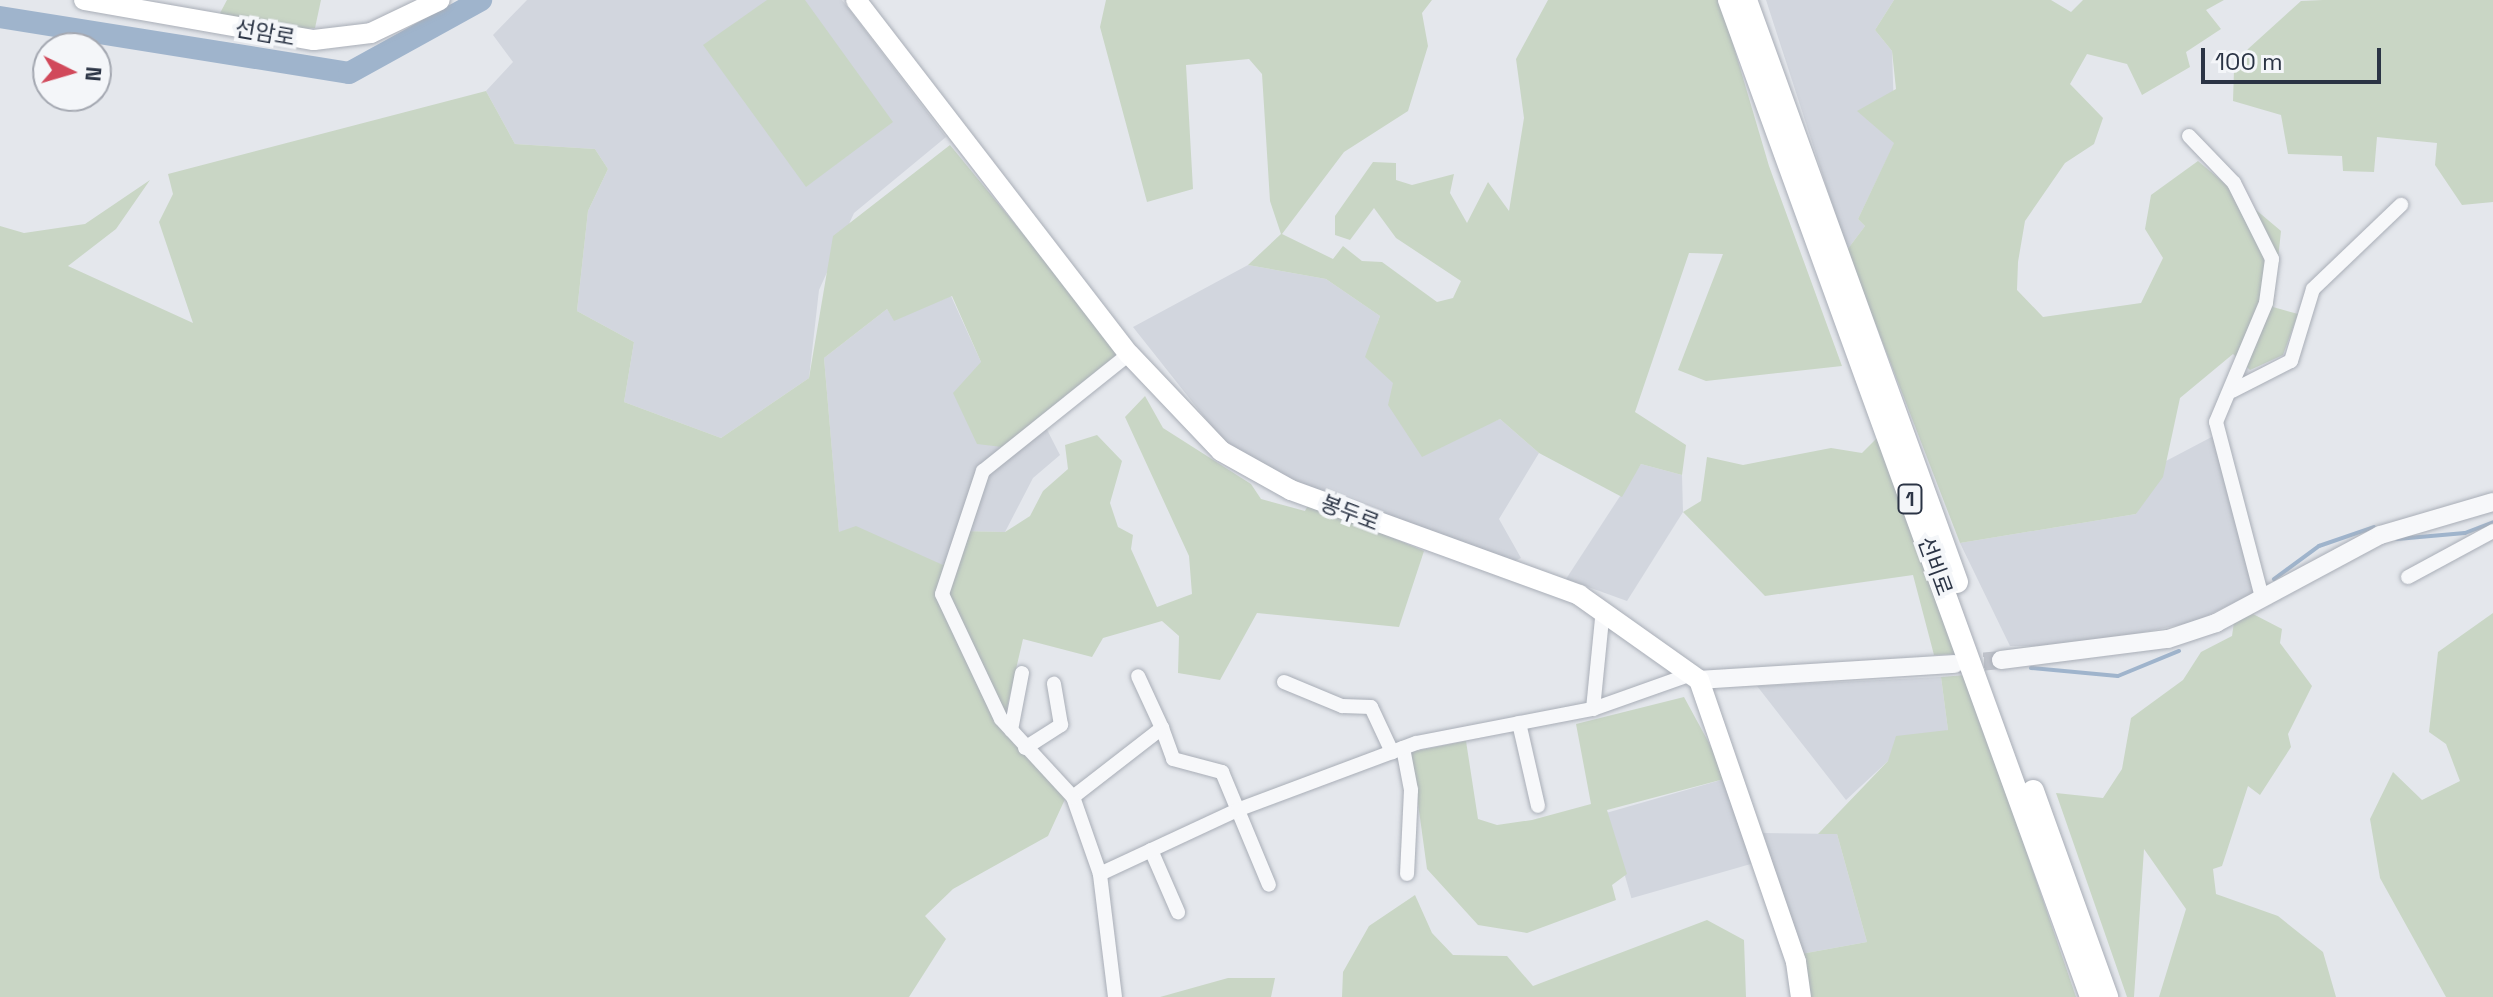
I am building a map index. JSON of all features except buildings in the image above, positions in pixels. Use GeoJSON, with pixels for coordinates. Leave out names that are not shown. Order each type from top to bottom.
{"type":"FeatureCollection","features":[{"type":"Feature","properties":{"kind":"main road","name":"선암로"},"geometry":{"type":"LineString","coordinates":[[84,0],[314,40],[371,33],[440,0]]}},
{"type":"Feature","properties":{"kind":"main road","name":"봉두로"},"geometry":{"type":"LineString","coordinates":[[856,0],[1129,354],[1221,451],[1272,479],[1603,609],[1696,677]]}},
{"type":"Feature","properties":{"kind":"main road","name":"선비로"},"geometry":{"type":"LineString","coordinates":[[1729,0],[2091,997]]}},
{"type":"Feature","properties":{"kind":"main road","name":"선비로"},"geometry":{"type":"LineString","coordinates":[[1746,0],[2107,997]]}},
{"type":"Feature","properties":{"kind":"main road"},"geometry":{"type":"LineString","coordinates":[[1696,677],[1789,941],[1801,997]]}},
{"type":"Feature","properties":{"kind":"street"},"geometry":{"type":"LineString","coordinates":[[2189,136],[2234,183],[2272,259],[2266,303],[2244,344],[2232,391],[2216,422],[2262,597]]}},
{"type":"Feature","properties":{"kind":"street"},"geometry":{"type":"LineString","coordinates":[[2232,391],[2291,361],[2313,289],[2401,205]]}},
{"type":"Feature","properties":{"kind":"street"},"geometry":{"type":"LineString","coordinates":[[1115,997],[1100,874],[1073,797],[1011,730],[942,594],[983,471],[1129,354]]}},
{"type":"Feature","properties":{"kind":"street"},"geometry":{"type":"LineString","coordinates":[[2001,660],[2168,639],[2262,597],[2422,518],[2493,502]]}},
{"type":"Feature","properties":{"kind":"street"},"geometry":{"type":"LineString","coordinates":[[2408,577],[2493,531]]}},
{"type":"Feature","properties":{"kind":"street"},"geometry":{"type":"LineString","coordinates":[[1593,709],[1603,609]]}},
{"type":"Feature","properties":{"kind":"street"},"geometry":{"type":"LineString","coordinates":[[1100,874],[1237,810],[1397,750],[1593,709],[1696,677],[1955,664]]}},
{"type":"Feature","properties":{"kind":"street"},"geometry":{"type":"LineString","coordinates":[[1011,730],[1022,673]]}},
{"type":"Feature","properties":{"kind":"street"},"geometry":{"type":"LineString","coordinates":[[1138,676],[1173,759],[1222,772],[1269,885]]}},
{"type":"Feature","properties":{"kind":"street"},"geometry":{"type":"LineString","coordinates":[[1284,682],[1342,706],[1371,707],[1397,750],[1411,790],[1407,874]]}},
{"type":"Feature","properties":{"kind":"street"},"geometry":{"type":"LineString","coordinates":[[1025,748],[1061,725],[1054,684]]}},
{"type":"Feature","properties":{"kind":"street"},"geometry":{"type":"LineString","coordinates":[[1519,723],[1538,806]]}},
{"type":"Feature","properties":{"kind":"street"},"geometry":{"type":"LineString","coordinates":[[1073,797],[1162,728]]}},
{"type":"Feature","properties":{"kind":"street"},"geometry":{"type":"LineString","coordinates":[[1151,850],[1178,912]]}},
{"type":"Feature","properties":{"kind":"shaded area"},"geometry":{"type":"Polygon","coordinates":[[[527,0],[842,0],[946,137],[854,213],[819,290],[809,378],[721,438],[624,402],[634,342],[577,311],[588,211],[608,169],[595,149],[515,144],[486,91],[513,62],[493,35],[527,0]]]}},
{"type":"Feature","properties":{"kind":"shaded area"},"geometry":{"type":"Polygon","coordinates":[[[1766,0],[1894,0],[1875,30],[1892,51],[1895,142],[1858,219],[1865,226],[1847,250],[1766,0]]]}},
{"type":"Feature","properties":{"kind":"shaded area"},"geometry":{"type":"Polygon","coordinates":[[[1248,265],[1326,279],[1380,316],[1377,324],[1474,429],[1500,419],[1539,453],[1499,519],[1521,558],[1511,563],[1295,484],[1224,442],[1133,327],[1248,265]]]}},
{"type":"Feature","properties":{"kind":"shaded area"},"geometry":{"type":"Polygon","coordinates":[[[951,296],[981,362],[1041,418],[1060,455],[1033,478],[1005,532],[960,531],[943,565],[839,533],[824,358],[887,309],[894,320],[951,296]]]}},
{"type":"Feature","properties":{"kind":"shaded area"},"geometry":{"type":"Polygon","coordinates":[[[2223,431],[2266,587],[2194,622],[2075,646],[2010,646],[1960,543],[2136,514],[2166,461],[2223,431]]]}},
{"type":"Feature","properties":{"kind":"shaded area"},"geometry":{"type":"Polygon","coordinates":[[[1641,464],[1682,475],[1683,512],[1627,601],[1566,579],[1641,464]]]}},
{"type":"Feature","properties":{"kind":"shaded area"},"geometry":{"type":"Polygon","coordinates":[[[1941,677],[1948,730],[1888,761],[1846,800],[1757,686],[1941,677]]]}},
{"type":"Feature","properties":{"kind":"shaded area"},"geometry":{"type":"Polygon","coordinates":[[[1728,778],[1753,864],[1631,898],[1607,813],[1728,778]]]}},
{"type":"Feature","properties":{"kind":"shaded area"},"geometry":{"type":"Polygon","coordinates":[[[1763,833],[1837,834],[1867,942],[1801,954],[1763,833]]]}},
{"type":"Feature","properties":{"kind":"green space"},"geometry":{"type":"Polygon","coordinates":[[[227,0],[321,0],[315,28],[288,30],[219,15],[227,0]]]}},
{"type":"Feature","properties":{"kind":"green space"},"geometry":{"type":"Polygon","coordinates":[[[767,0],[805,0],[893,122],[806,187],[703,45],[767,0]]]}},
{"type":"Feature","properties":{"kind":"green space"},"geometry":{"type":"Polygon","coordinates":[[[1106,0],[1432,0],[1422,13],[1428,46],[1408,111],[1344,152],[1282,234],[1333,259],[1343,246],[1362,261],[1382,262],[1437,302],[1453,298],[1461,281],[1396,238],[1374,208],[1350,240],[1335,235],[1335,216],[1373,162],[1396,163],[1396,180],[1412,185],[1454,174],[1450,193],[1467,223],[1488,182],[1509,211],[1524,118],[1516,59],[1548,0],[1720,0],[1769,166],[1842,366],[1706,381],[1678,370],[1723,254],[1689,253],[1635,412],[1686,445],[1682,475],[1641,464],[1622,497],[1539,453],[1500,419],[1422,457],[1388,405],[1393,383],[1365,357],[1380,316],[1326,279],[1248,265],[1281,234],[1270,201],[1262,74],[1249,59],[1186,65],[1193,189],[1147,202],[1100,27],[1106,0]]]}},
{"type":"Feature","properties":{"kind":"green space"},"geometry":{"type":"Polygon","coordinates":[[[1894,0],[2051,0],[2071,12],[2083,0],[2224,0],[2206,10],[2221,29],[2186,52],[2190,67],[2142,95],[2127,64],[2087,54],[2070,84],[2103,118],[2094,144],[2065,163],[2025,221],[2017,290],[2043,317],[2141,303],[2163,258],[2145,229],[2151,195],[2198,161],[2281,231],[2273,307],[2298,314],[2283,355],[2250,370],[2233,354],[2180,398],[2163,477],[2136,514],[1960,543],[1847,250],[1865,226],[1858,219],[1894,143],[1857,111],[1896,89],[1892,51],[1875,30],[1894,0]]]}},
{"type":"Feature","properties":{"kind":"green space"},"geometry":{"type":"Polygon","coordinates":[[[2493,0],[2493,202],[2462,205],[2435,165],[2437,143],[2377,137],[2374,172],[2343,171],[2342,156],[2288,154],[2281,115],[2233,101],[2234,70],[2248,49],[2301,1],[2493,0]]]}},
{"type":"Feature","properties":{"kind":"green space"},"geometry":{"type":"Polygon","coordinates":[[[486,91],[515,144],[595,149],[608,169],[588,211],[577,311],[634,342],[624,402],[721,438],[809,378],[833,236],[950,145],[1120,352],[1002,447],[977,444],[953,393],[981,362],[952,296],[894,321],[887,309],[824,358],[839,532],[856,526],[943,565],[960,531],[1005,532],[1030,516],[1043,491],[1068,469],[1065,445],[1097,435],[1122,461],[1110,503],[1118,527],[1133,535],[1131,549],[1157,607],[1192,594],[1189,556],[1125,417],[1145,396],[1163,428],[1251,484],[1261,499],[1305,511],[1309,503],[1424,551],[1399,627],[1257,613],[1220,680],[1178,673],[1179,636],[1162,621],[1103,638],[1092,657],[1023,639],[1005,716],[1066,797],[1048,836],[953,889],[925,916],[946,939],[909,997],[0,997],[0,226],[24,233],[85,224],[150,180],[116,229],[68,266],[193,323],[159,222],[173,194],[168,174],[486,91]]]}},
{"type":"Feature","properties":{"kind":"green space"},"geometry":{"type":"Polygon","coordinates":[[[1878,437],[1959,654],[1934,655],[1913,575],[1765,596],[1683,512],[1701,501],[1707,457],[1743,465],[1831,448],[1862,453],[1878,437]]]}},
{"type":"Feature","properties":{"kind":"green space"},"geometry":{"type":"Polygon","coordinates":[[[2493,613],[2493,997],[2446,997],[2380,878],[2370,819],[2393,772],[2422,800],[2460,781],[2446,744],[2429,732],[2438,652],[2493,613]]]}},
{"type":"Feature","properties":{"kind":"green space"},"geometry":{"type":"Polygon","coordinates":[[[2253,614],[2282,629],[2280,643],[2312,686],[2288,734],[2291,747],[2260,795],[2248,786],[2222,866],[2213,869],[2216,894],[2278,916],[2323,952],[2336,997],[2159,997],[2186,909],[2144,849],[2134,997],[2127,997],[2056,793],[2103,798],[2122,769],[2131,718],[2183,680],[2201,652],[2232,636],[2234,622],[2253,614]]]}},
{"type":"Feature","properties":{"kind":"green space"},"geometry":{"type":"Polygon","coordinates":[[[1966,675],[2076,997],[1806,997],[1801,954],[1867,942],[1837,834],[1818,834],[1888,761],[1896,736],[1948,730],[1941,677],[1966,675]]]}},
{"type":"Feature","properties":{"kind":"green space"},"geometry":{"type":"Polygon","coordinates":[[[1684,697],[1728,778],[1607,810],[1627,874],[1612,885],[1616,900],[1527,933],[1478,925],[1427,869],[1411,752],[1466,741],[1478,819],[1497,825],[1532,820],[1591,804],[1576,724],[1684,697]]]}},
{"type":"Feature","properties":{"kind":"green space"},"geometry":{"type":"Polygon","coordinates":[[[1415,895],[1432,933],[1453,955],[1507,956],[1533,986],[1707,920],[1744,940],[1746,997],[1342,997],[1343,972],[1369,926],[1415,895]]]}},
{"type":"Feature","properties":{"kind":"green space"},"geometry":{"type":"Polygon","coordinates":[[[1228,978],[1275,978],[1271,997],[1160,997],[1228,978]]]}},
{"type":"Feature","properties":{"kind":"waterway"},"geometry":{"type":"LineString","coordinates":[[0,17],[349,73],[481,0]]}},
{"type":"Feature","properties":{"kind":"waterway"},"geometry":{"type":"LineString","coordinates":[[2397,539],[2465,533],[2493,522]]}},
{"type":"Feature","properties":{"kind":"waterway"},"geometry":{"type":"LineString","coordinates":[[2274,579],[2319,546],[2374,527]]}},
{"type":"Feature","properties":{"kind":"waterway"},"geometry":{"type":"LineString","coordinates":[[2031,668],[2118,676],[2179,651]]}},
{"type":"Feature","properties":{"kind":"tunnel"},"geometry":{"type":"LineString","coordinates":[[1957,664],[2001,660]]}}]}
